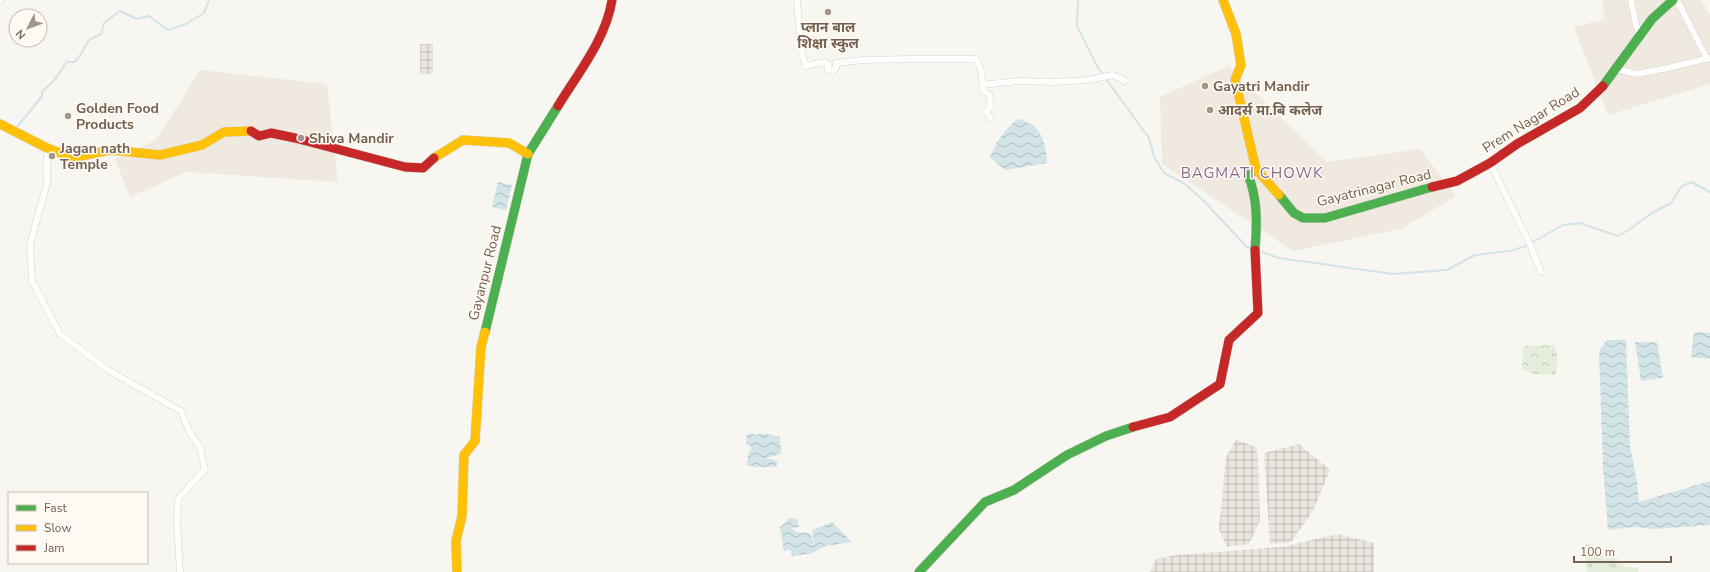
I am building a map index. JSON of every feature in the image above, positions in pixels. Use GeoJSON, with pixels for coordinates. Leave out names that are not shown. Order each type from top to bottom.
{"type":"FeatureCollection","features":[{"type":"Feature","properties":{"kind":"street","name":"Gayanpur Road"},"geometry":{"type":"LineString","coordinates":[[457,572],[456,541],[462,516],[464,455],[475,441],[481,347],[528,154],[600,38],[610,14],[612,0]]}},
{"type":"Feature","properties":{"kind":"street"},"geometry":{"type":"LineString","coordinates":[[797,0],[800,50],[806,66],[825,62],[828,64],[828,70],[833,71],[836,68],[836,63],[863,60],[976,59],[979,64],[983,91],[989,94],[991,105],[986,112],[990,118]]}},
{"type":"Feature","properties":{"kind":"street","name":"Gayatrinagar Road"},"geometry":{"type":"LineString","coordinates":[[1223,0],[1236,34],[1241,65],[1235,80],[1256,169],[1294,213],[1303,218],[1325,218],[1420,190],[1457,181]]}},
{"type":"Feature","properties":{"kind":"street"},"geometry":{"type":"LineString","coordinates":[[1631,0],[1636,25],[1640,36]]}},
{"type":"Feature","properties":{"kind":"street","name":"Prem Nagar Road"},"geometry":{"type":"LineString","coordinates":[[1457,181],[1490,164],[1518,144],[1580,108],[1602,87],[1617,69],[1652,19],[1673,0]]}},
{"type":"Feature","properties":{"kind":"street"},"geometry":{"type":"LineString","coordinates":[[1617,69],[1636,74],[1708,59],[1677,0]]}},
{"type":"Feature","properties":{"kind":"street"},"geometry":{"type":"LineString","coordinates":[[983,85],[1018,81],[1103,78],[1113,75],[1125,81]]}},
{"type":"Feature","properties":{"kind":"street"},"geometry":{"type":"LineString","coordinates":[[0,124],[47,148],[68,156],[77,157],[110,150],[160,155],[202,145],[224,132],[250,130],[259,136],[271,133],[295,138],[405,167],[423,168],[438,155],[463,140],[508,143],[528,154]]}},
{"type":"Feature","properties":{"kind":"street"},"geometry":{"type":"LineString","coordinates":[[47,148],[47,183],[30,245],[32,281],[60,334],[108,370],[181,412],[189,431],[200,448],[205,469],[178,499],[177,522],[180,572]]}},
{"type":"Feature","properties":{"kind":"street"},"geometry":{"type":"LineString","coordinates":[[1490,164],[1534,252],[1541,272]]}},
{"type":"Feature","properties":{"kind":"street"},"geometry":{"type":"LineString","coordinates":[[919,572],[985,502],[1014,490],[1067,455],[1106,436],[1140,424],[1170,417],[1220,384],[1229,340],[1258,313],[1256,252],[1257,221],[1253,185],[1248,175],[1256,169]]}},
{"type":"Feature","properties":{"kind":"shaded area"},"geometry":{"type":"Polygon","coordinates":[[[1603,0],[1701,0],[1710,15],[1710,84],[1608,115],[1574,27],[1604,19],[1603,0]]]}},
{"type":"Feature","properties":{"kind":"shaded area"},"geometry":{"type":"Polygon","coordinates":[[[420,44],[433,44],[433,74],[420,74],[420,44]]]}},
{"type":"Feature","properties":{"kind":"shaded area"},"geometry":{"type":"Polygon","coordinates":[[[1228,66],[1327,162],[1420,149],[1456,196],[1401,229],[1293,251],[1162,164],[1160,97],[1228,66]]]}},
{"type":"Feature","properties":{"kind":"shaded area"},"geometry":{"type":"Polygon","coordinates":[[[200,70],[327,84],[338,182],[186,172],[130,197],[115,159],[156,140],[200,70]]]}},
{"type":"Feature","properties":{"kind":"shaded area"},"geometry":{"type":"Polygon","coordinates":[[[1236,440],[1256,447],[1258,457],[1260,521],[1249,544],[1227,547],[1219,529],[1226,457],[1236,440]]]}},
{"type":"Feature","properties":{"kind":"shaded area"},"geometry":{"type":"Polygon","coordinates":[[[1299,444],[1330,470],[1313,511],[1291,542],[1270,544],[1264,453],[1299,444]]]}},
{"type":"Feature","properties":{"kind":"shaded area"},"geometry":{"type":"Polygon","coordinates":[[[1338,534],[1374,543],[1374,572],[1150,572],[1156,559],[1177,555],[1281,547],[1338,534]]]}},
{"type":"Feature","properties":{"kind":"green space"},"geometry":{"type":"Polygon","coordinates":[[[1554,345],[1557,353],[1556,375],[1533,374],[1522,369],[1523,346],[1554,345]]]}},
{"type":"Feature","properties":{"kind":"green space"},"geometry":{"type":"Polygon","coordinates":[[[1586,542],[1604,558],[1617,558],[1624,567],[1638,568],[1639,572],[1587,572],[1586,542]]]}},
{"type":"Feature","properties":{"kind":"water"},"geometry":{"type":"Polygon","coordinates":[[[1021,119],[1035,127],[1041,135],[1046,149],[1047,163],[1005,170],[990,157],[995,146],[1004,133],[1016,120],[1021,119]]]}},
{"type":"Feature","properties":{"kind":"water"},"geometry":{"type":"Polygon","coordinates":[[[498,182],[512,185],[506,210],[492,207],[498,182]]]}},
{"type":"Feature","properties":{"kind":"water"},"geometry":{"type":"Polygon","coordinates":[[[1694,332],[1710,333],[1710,359],[1691,357],[1694,332]]]}},
{"type":"Feature","properties":{"kind":"water"},"geometry":{"type":"Polygon","coordinates":[[[1607,340],[1626,340],[1630,446],[1639,502],[1710,481],[1710,525],[1655,529],[1633,527],[1608,530],[1603,467],[1599,351],[1607,340]]]}},
{"type":"Feature","properties":{"kind":"water"},"geometry":{"type":"Polygon","coordinates":[[[1635,342],[1657,342],[1663,378],[1641,381],[1635,342]]]}},
{"type":"Feature","properties":{"kind":"water"},"geometry":{"type":"Polygon","coordinates":[[[747,434],[767,434],[780,437],[781,454],[765,458],[778,461],[776,467],[754,467],[747,465],[748,454],[752,447],[746,444],[747,434]]]}},
{"type":"Feature","properties":{"kind":"water"},"geometry":{"type":"Polygon","coordinates":[[[790,518],[797,519],[799,527],[791,528],[796,532],[810,533],[815,546],[812,530],[832,522],[852,542],[826,546],[809,554],[792,556],[790,549],[784,551],[780,527],[790,518]]]}},
{"type":"Feature","properties":{"kind":"waterway"},"geometry":{"type":"LineString","coordinates":[[17,127],[42,96],[42,91],[53,81],[67,62],[75,62],[89,40],[101,34],[104,23],[120,11],[137,19],[149,16],[168,30],[186,24],[204,13],[209,0]]}},
{"type":"Feature","properties":{"kind":"waterway"},"geometry":{"type":"LineString","coordinates":[[1078,0],[1077,26],[1098,68],[1149,138],[1154,157],[1164,173],[1185,184],[1202,199],[1247,247],[1254,249]]}},
{"type":"Feature","properties":{"kind":"waterway"},"geometry":{"type":"LineString","coordinates":[[1258,251],[1279,258],[1393,274],[1447,270],[1475,255],[1510,251],[1526,246],[1563,225],[1580,223],[1618,236],[1652,213],[1671,203],[1681,187],[1691,182],[1710,192]]}},
{"type":"Feature","properties":{"kind":"traffic: fast"},"geometry":{"type":"LineString","coordinates":[[1603,86],[1652,19],[1673,0]]}},
{"type":"Feature","properties":{"kind":"traffic: fast"},"geometry":{"type":"LineString","coordinates":[[485,332],[528,154],[558,106]]}},
{"type":"Feature","properties":{"kind":"traffic: fast"},"geometry":{"type":"LineString","coordinates":[[1255,250],[1255,202],[1254,193],[1248,175],[1256,169]]}},
{"type":"Feature","properties":{"kind":"traffic: fast"},"geometry":{"type":"LineString","coordinates":[[1279,195],[1294,213],[1303,218],[1325,218],[1432,187]]}},
{"type":"Feature","properties":{"kind":"traffic: fast"},"geometry":{"type":"LineString","coordinates":[[919,572],[985,502],[1014,490],[1067,455],[1106,436],[1133,427]]}},
{"type":"Feature","properties":{"kind":"traffic: slow"},"geometry":{"type":"LineString","coordinates":[[1223,0],[1236,34],[1241,65],[1235,80],[1256,169],[1279,195]]}},
{"type":"Feature","properties":{"kind":"traffic: slow"},"geometry":{"type":"LineString","coordinates":[[0,124],[47,148],[68,156],[77,157],[110,150],[160,155],[202,145],[224,132],[251,131]]}},
{"type":"Feature","properties":{"kind":"traffic: slow"},"geometry":{"type":"LineString","coordinates":[[434,158],[463,140],[509,143],[528,154]]}},
{"type":"Feature","properties":{"kind":"traffic: slow"},"geometry":{"type":"LineString","coordinates":[[457,572],[456,541],[462,516],[464,455],[475,441],[481,347],[485,332]]}},
{"type":"Feature","properties":{"kind":"traffic: jam"},"geometry":{"type":"LineString","coordinates":[[558,106],[598,42],[609,14],[612,0]]}},
{"type":"Feature","properties":{"kind":"traffic: jam"},"geometry":{"type":"LineString","coordinates":[[1432,187],[1457,181],[1490,163],[1517,144],[1580,108],[1603,86]]}},
{"type":"Feature","properties":{"kind":"traffic: jam"},"geometry":{"type":"LineString","coordinates":[[251,131],[259,136],[271,133],[295,138],[405,167],[423,168],[434,158]]}},
{"type":"Feature","properties":{"kind":"traffic: jam"},"geometry":{"type":"LineString","coordinates":[[1133,427],[1170,417],[1220,384],[1229,340],[1258,313],[1255,250]]}},
{"type":"Feature","properties":{"kind":"place","name":"प्लान बाल शिक्षा स्कुल"},"geometry":{"type":"Point","coordinates":[828,12]}},
{"type":"Feature","properties":{"kind":"place","name":"Gayatri Mandir"},"geometry":{"type":"Point","coordinates":[1205,86]}},
{"type":"Feature","properties":{"kind":"place","name":"आदर्स मा.बि कलेज"},"geometry":{"type":"Point","coordinates":[1210,110]}},
{"type":"Feature","properties":{"kind":"place","name":"Golden Food Products"},"geometry":{"type":"Point","coordinates":[68,116]}},
{"type":"Feature","properties":{"kind":"place","name":"Shiva Mandir"},"geometry":{"type":"Point","coordinates":[301,138]}},
{"type":"Feature","properties":{"kind":"place","name":"Jagan nath Temple"},"geometry":{"type":"Point","coordinates":[52,156]}},
{"type":"Feature","properties":{"kind":"district","name":"BAGMATI CHOWK"},"geometry":{"type":"Point","coordinates":[1252,173]}}]}
